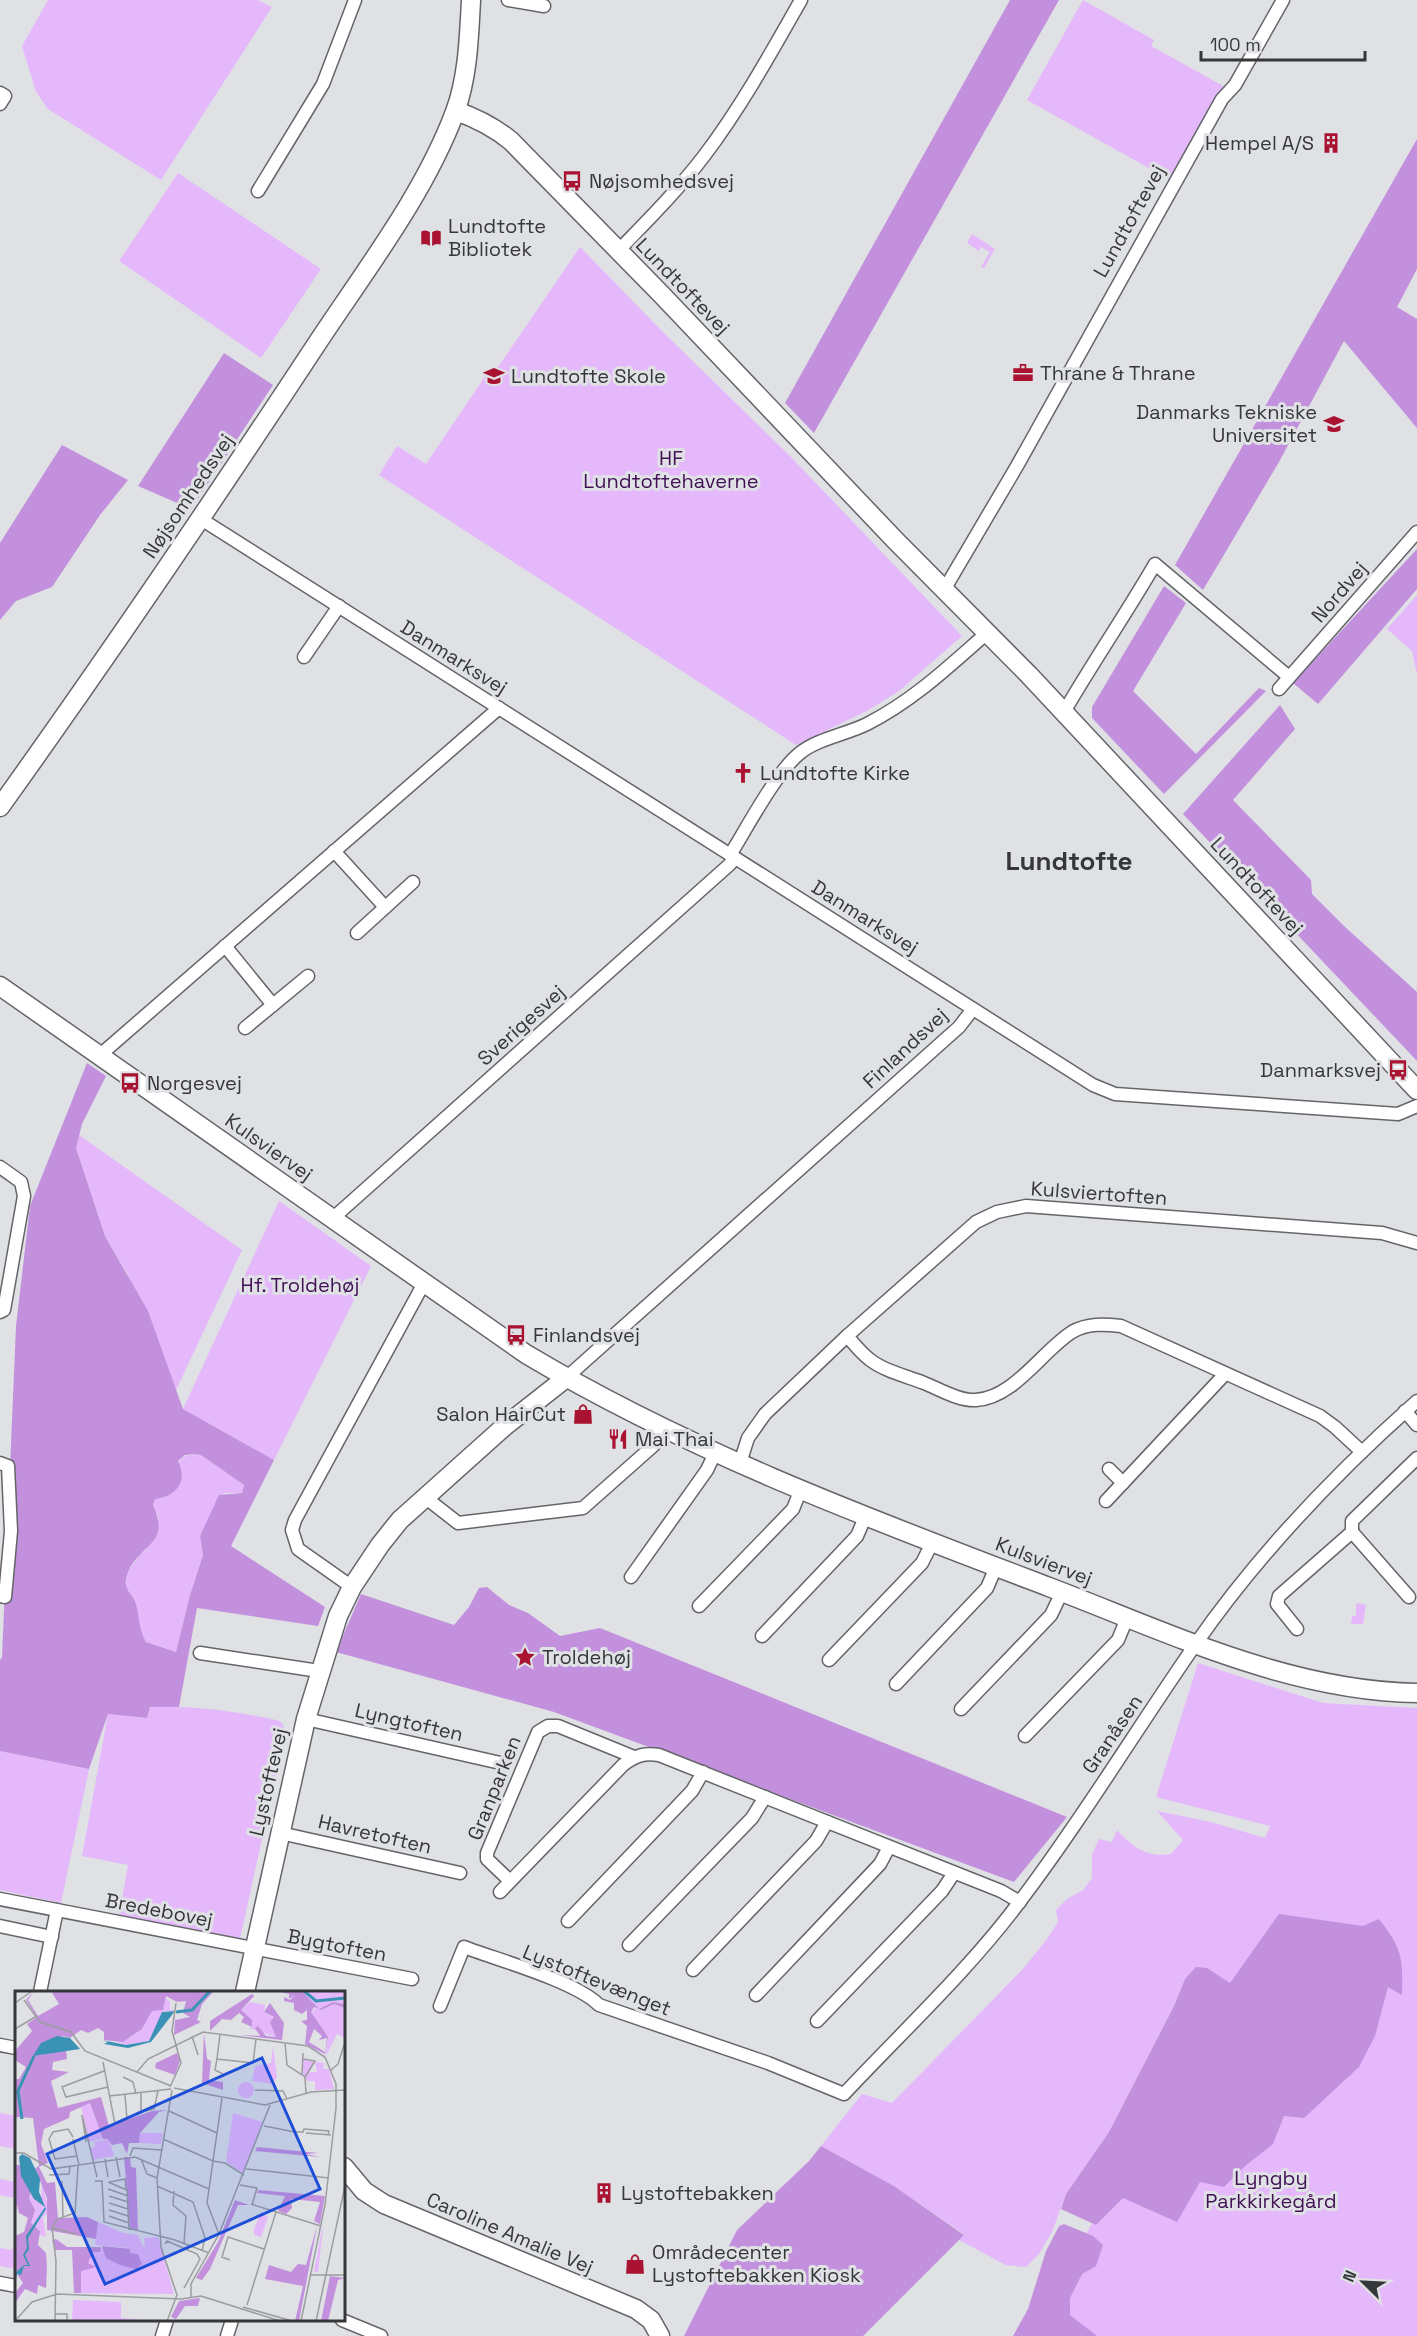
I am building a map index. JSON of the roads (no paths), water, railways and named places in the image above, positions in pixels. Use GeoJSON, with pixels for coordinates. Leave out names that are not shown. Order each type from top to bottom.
{"type":"FeatureCollection","features":[{"type":"Feature","properties":{"kind":"street"},"geometry":{"type":"LineString","coordinates":[[258,191],[324,84],[355,0]]}},
{"type":"Feature","properties":{"kind":"street"},"geometry":{"type":"LineString","coordinates":[[456,111],[466,59],[471,0]]}},
{"type":"Feature","properties":{"kind":"street"},"geometry":{"type":"LineString","coordinates":[[508,0],[544,6]]}},
{"type":"Feature","properties":{"kind":"street"},"geometry":{"type":"LineString","coordinates":[[618,251],[705,155],[770,56],[801,0]]}},
{"type":"Feature","properties":{"kind":"street","name":"Lundtoftevej"},"geometry":{"type":"LineString","coordinates":[[944,590],[1023,456],[1217,108],[1235,86],[1283,0]]}},
{"type":"Feature","properties":{"kind":"street"},"geometry":{"type":"LineString","coordinates":[[0,93],[5,96],[0,104]]}},
{"type":"Feature","properties":{"kind":"street","name":"Lundtoftevej"},"geometry":{"type":"LineString","coordinates":[[456,111],[474,117],[504,136],[618,251],[1064,712],[1417,1090]]}},
{"type":"Feature","properties":{"kind":"street","name":"Nøjsomhedsvej"},"geometry":{"type":"LineString","coordinates":[[0,807],[201,519],[406,210],[437,154],[456,111]]}},
{"type":"Feature","properties":{"kind":"street","name":"Danmarksvej"},"geometry":{"type":"LineString","coordinates":[[201,519],[1093,1085],[1115,1094],[1398,1114],[1417,1106]]}},
{"type":"Feature","properties":{"kind":"street","name":"Nordvej"},"geometry":{"type":"LineString","coordinates":[[1279,689],[1417,532]]}},
{"type":"Feature","properties":{"kind":"street"},"geometry":{"type":"LineString","coordinates":[[1064,712],[1155,564],[1289,677]]}},
{"type":"Feature","properties":{"kind":"street"},"geometry":{"type":"LineString","coordinates":[[304,657],[339,606]]}},
{"type":"Feature","properties":{"kind":"street","name":"Sverigesvej"},"geometry":{"type":"LineString","coordinates":[[332,1219],[729,865],[732,856],[780,777],[800,752],[814,744],[867,724],[912,698],[987,633]]}},
{"type":"Feature","properties":{"kind":"street"},"geometry":{"type":"LineString","coordinates":[[99,1056],[499,708]]}},
{"type":"Feature","properties":{"kind":"street"},"geometry":{"type":"LineString","coordinates":[[334,851],[385,907]]}},
{"type":"Feature","properties":{"kind":"street"},"geometry":{"type":"LineString","coordinates":[[357,933],[413,882]]}},
{"type":"Feature","properties":{"kind":"street"},"geometry":{"type":"LineString","coordinates":[[225,946],[273,1005]]}},
{"type":"Feature","properties":{"kind":"street"},"geometry":{"type":"LineString","coordinates":[[245,1028],[308,976]]}},
{"type":"Feature","properties":{"kind":"street","name":"Kulsviervej"},"geometry":{"type":"LineString","coordinates":[[0,986],[525,1354],[666,1431],[801,1489],[996,1567],[1261,1667],[1364,1688],[1417,1693]]}},
{"type":"Feature","properties":{"kind":"street","name":"Finlandsvej"},"geometry":{"type":"LineString","coordinates":[[566,1378],[959,1027],[973,1009]]}},
{"type":"Feature","properties":{"kind":"street"},"geometry":{"type":"LineString","coordinates":[[0,1167],[21,1182],[24,1196],[4,1310],[0,1312]]}},
{"type":"Feature","properties":{"kind":"street","name":"Kulsviertoften"},"geometry":{"type":"LineString","coordinates":[[740,1463],[748,1438],[765,1414],[847,1336],[976,1222],[997,1212],[1026,1206],[1382,1233],[1417,1243]]}},
{"type":"Feature","properties":{"kind":"street"},"geometry":{"type":"LineString","coordinates":[[352,1587],[298,1549],[292,1530],[424,1283]]}},
{"type":"Feature","properties":{"kind":"street"},"geometry":{"type":"LineString","coordinates":[[847,1336],[869,1359],[881,1367],[959,1397],[975,1400],[989,1398],[1005,1390],[1073,1332],[1088,1326],[1104,1324],[1121,1326],[1320,1416],[1335,1426],[1362,1452]]}},
{"type":"Feature","properties":{"kind":"street"},"geometry":{"type":"LineString","coordinates":[[1106,1501],[1225,1374]]}},
{"type":"Feature","properties":{"kind":"street","name":"Lystoftevej"},"geometry":{"type":"LineString","coordinates":[[244,1991],[306,1719],[319,1671],[338,1616],[352,1587],[382,1542],[400,1520],[505,1426],[566,1378]]}},
{"type":"Feature","properties":{"kind":"street","name":"Granåsen"},"geometry":{"type":"LineString","coordinates":[[844,2094],[988,1941],[1020,1902],[1070,1835],[1196,1644],[1293,1523],[1362,1452],[1417,1401]]}},
{"type":"Feature","properties":{"kind":"street"},"geometry":{"type":"LineString","coordinates":[[1405,1411],[1417,1425]]}},
{"type":"Feature","properties":{"kind":"street"},"geometry":{"type":"LineString","coordinates":[[426,1498],[458,1523],[583,1508],[653,1446],[666,1431]]}},
{"type":"Feature","properties":{"kind":"street"},"geometry":{"type":"LineString","coordinates":[[631,1577],[707,1470],[715,1453]]}},
{"type":"Feature","properties":{"kind":"street"},"geometry":{"type":"LineString","coordinates":[[1409,1598],[1352,1532],[1352,1521],[1417,1458]]}},
{"type":"Feature","properties":{"kind":"street"},"geometry":{"type":"LineString","coordinates":[[0,1463],[8,1466],[11,1531],[5,1597],[0,1596]]}},
{"type":"Feature","properties":{"kind":"street"},"geometry":{"type":"LineString","coordinates":[[1109,1469],[1123,1483]]}},
{"type":"Feature","properties":{"kind":"street"},"geometry":{"type":"LineString","coordinates":[[699,1606],[792,1509],[801,1489]]}},
{"type":"Feature","properties":{"kind":"street"},"geometry":{"type":"LineString","coordinates":[[762,1636],[857,1536],[866,1515]]}},
{"type":"Feature","properties":{"kind":"street"},"geometry":{"type":"LineString","coordinates":[[1297,1629],[1277,1604],[1279,1596],[1352,1532]]}},
{"type":"Feature","properties":{"kind":"street"},"geometry":{"type":"LineString","coordinates":[[829,1660],[922,1563],[933,1541]]}},
{"type":"Feature","properties":{"kind":"street"},"geometry":{"type":"LineString","coordinates":[[896,1684],[987,1588],[996,1567]]}},
{"type":"Feature","properties":{"kind":"street"},"geometry":{"type":"LineString","coordinates":[[961,1709],[1051,1615],[1062,1592]]}},
{"type":"Feature","properties":{"kind":"street"},"geometry":{"type":"LineString","coordinates":[[1025,1736],[1118,1640],[1128,1618]]}},
{"type":"Feature","properties":{"kind":"street"},"geometry":{"type":"LineString","coordinates":[[200,1653],[319,1671]]}},
{"type":"Feature","properties":{"kind":"street","name":"Lyngtoften"},"geometry":{"type":"LineString","coordinates":[[306,1719],[505,1764]]}},
{"type":"Feature","properties":{"kind":"street","name":"Granparken"},"geometry":{"type":"LineString","coordinates":[[510,1881],[487,1858],[487,1853],[538,1732],[548,1726],[558,1726],[634,1756],[646,1753],[659,1755],[1001,1891],[1020,1902]]}},
{"type":"Feature","properties":{"kind":"street"},"geometry":{"type":"LineString","coordinates":[[500,1892],[634,1756]]}},
{"type":"Feature","properties":{"kind":"street"},"geometry":{"type":"LineString","coordinates":[[568,1921],[692,1791],[702,1772]]}},
{"type":"Feature","properties":{"kind":"street"},"geometry":{"type":"LineString","coordinates":[[629,1945],[752,1818],[765,1797]]}},
{"type":"Feature","properties":{"kind":"street"},"geometry":{"type":"LineString","coordinates":[[693,1970],[816,1841],[827,1822]]}},
{"type":"Feature","properties":{"kind":"street","name":"Havretoften"},"geometry":{"type":"LineString","coordinates":[[280,1833],[460,1873]]}},
{"type":"Feature","properties":{"kind":"street"},"geometry":{"type":"LineString","coordinates":[[756,1995],[880,1864],[889,1847]]}},
{"type":"Feature","properties":{"kind":"street"},"geometry":{"type":"LineString","coordinates":[[817,2021],[942,1891],[954,1873]]}},
{"type":"Feature","properties":{"kind":"street","name":"Bredebovej"},"geometry":{"type":"LineString","coordinates":[[0,1899],[254,1948]]}},
{"type":"Feature","properties":{"kind":"street"},"geometry":{"type":"LineString","coordinates":[[40,1991],[57,1910]]}},
{"type":"Feature","properties":{"kind":"street"},"geometry":{"type":"LineString","coordinates":[[0,1926],[52,1936]]}},
{"type":"Feature","properties":{"kind":"street","name":"Lystoftevænget"},"geometry":{"type":"LineString","coordinates":[[440,2006],[464,1947],[547,1977],[591,1998],[599,2006],[768,2063],[844,2094]]}},
{"type":"Feature","properties":{"kind":"street","name":"Bygtoften"},"geometry":{"type":"LineString","coordinates":[[254,1948],[412,1979]]}},
{"type":"Feature","properties":{"kind":"street"},"geometry":{"type":"LineString","coordinates":[[0,2044],[15,2048]]}},
{"type":"Feature","properties":{"kind":"street","name":"Caroline Amalie Vej"},"geometry":{"type":"LineString","coordinates":[[345,2168],[364,2191],[384,2204],[636,2309],[651,2320],[660,2336]]}},
{"type":"Feature","properties":{"kind":"street"},"geometry":{"type":"LineString","coordinates":[[0,2283],[15,2286]]}},
{"type":"Feature","properties":{"kind":"street"},"geometry":{"type":"LineString","coordinates":[[345,2320],[381,2336]]}},
{"type":"Feature","properties":{"kind":"street"},"geometry":{"type":"LineString","coordinates":[[162,2336],[166,2321]]}},
{"type":"Feature","properties":{"kind":"street"},"geometry":{"type":"LineString","coordinates":[[226,2336],[231,2321]]}},
{"type":"Feature","properties":{"kind":"place","name":"Hempel A/S"},"geometry":{"type":"Point","coordinates":[1331,143]}},
{"type":"Feature","properties":{"kind":"place","name":"Nøjsomhedsvej"},"geometry":{"type":"Point","coordinates":[572,181]}},
{"type":"Feature","properties":{"kind":"place","name":"Lundtofte Bibliotek"},"geometry":{"type":"Point","coordinates":[431,238]}},
{"type":"Feature","properties":{"kind":"place","name":"Thrane & Thrane"},"geometry":{"type":"Point","coordinates":[1023,373]}},
{"type":"Feature","properties":{"kind":"place","name":"Lundtofte Skole"},"geometry":{"type":"Point","coordinates":[494,376]}},
{"type":"Feature","properties":{"kind":"place","name":"Danmarks Tekniske Universitet"},"geometry":{"type":"Point","coordinates":[1334,424]}},
{"type":"Feature","properties":{"kind":"place","name":"Lundtofte Kirke"},"geometry":{"type":"Point","coordinates":[743,773]}},
{"type":"Feature","properties":{"kind":"place","name":"Danmarksvej"},"geometry":{"type":"Point","coordinates":[1398,1070]}},
{"type":"Feature","properties":{"kind":"place","name":"Norgesvej"},"geometry":{"type":"Point","coordinates":[130,1083]}},
{"type":"Feature","properties":{"kind":"place","name":"Finlandsvej"},"geometry":{"type":"Point","coordinates":[516,1335]}},
{"type":"Feature","properties":{"kind":"place","name":"Salon HairCut"},"geometry":{"type":"Point","coordinates":[583,1414]}},
{"type":"Feature","properties":{"kind":"place","name":"Mai Thai"},"geometry":{"type":"Point","coordinates":[618,1439]}},
{"type":"Feature","properties":{"kind":"place","name":"Troldehøj"},"geometry":{"type":"Point","coordinates":[525,1657]}},
{"type":"Feature","properties":{"kind":"place","name":"Lystoftebakken"},"geometry":{"type":"Point","coordinates":[604,2193]}},
{"type":"Feature","properties":{"kind":"place","name":"Områdecenter Lystoftebakken Kiosk"},"geometry":{"type":"Point","coordinates":[635,2264]}},
{"type":"Feature","properties":{"kind":"district","name":"Lundtofte"},"geometry":{"type":"Point","coordinates":[1069,861]}},
{"type":"Feature","properties":{"kind":"park label","name":"HF Lundtoftehaverne"},"geometry":{"type":"Point","coordinates":[671,470]}},
{"type":"Feature","properties":{"kind":"park label","name":"Hf. Troldehøj"},"geometry":{"type":"Point","coordinates":[300,1285]}},
{"type":"Feature","properties":{"kind":"park label","name":"Lyngby Parkkirkegård"},"geometry":{"type":"Point","coordinates":[1271,2190]}}]}
